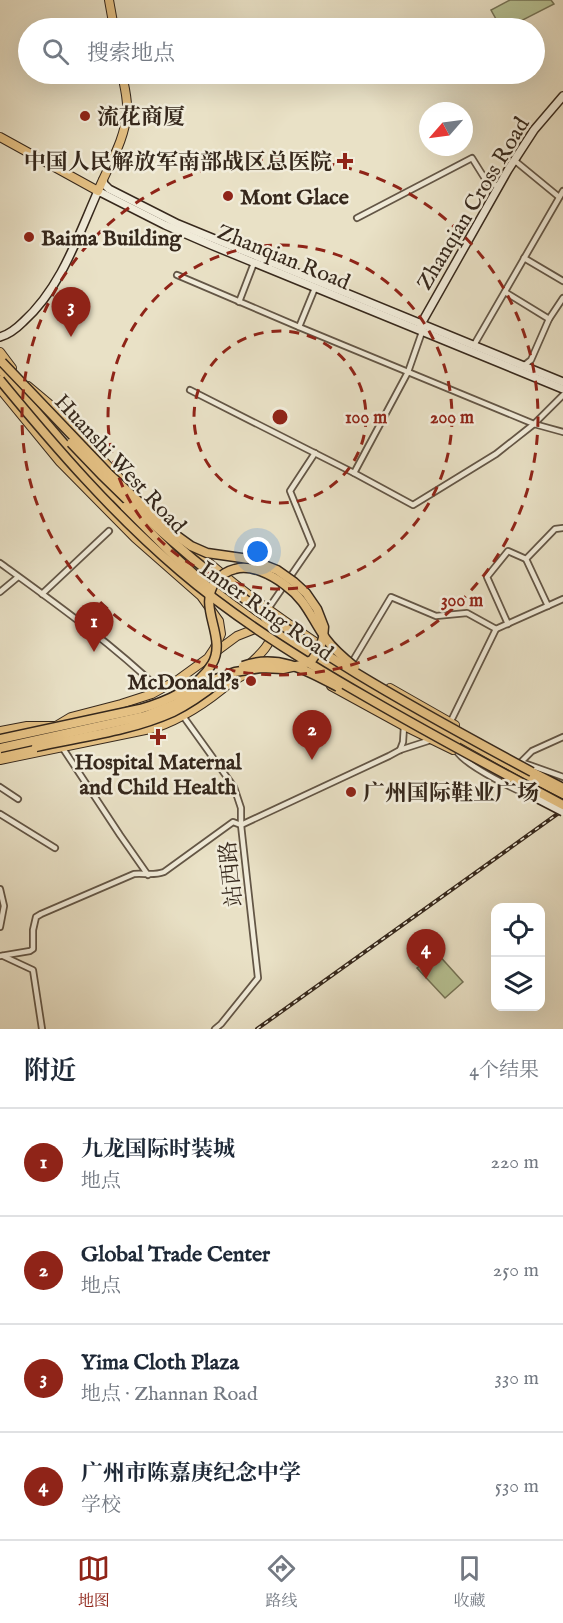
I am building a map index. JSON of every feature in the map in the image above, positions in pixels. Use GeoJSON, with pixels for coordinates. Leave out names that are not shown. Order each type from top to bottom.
{"type":"FeatureCollection","features":[{"type":"Feature","properties":{"kind":"highway"},"geometry":{"type":"LineString","coordinates":[[0,360],[75,456],[153,535],[185,567],[263,626]]}},
{"type":"Feature","properties":{"kind":"highway"},"geometry":{"type":"LineString","coordinates":[[0,360],[110,475],[181,540],[207,553],[258,561],[286,576],[306,593],[320,615],[324,627],[320,648],[312,660],[301,665],[283,669],[252,669],[235,672],[216,679],[175,704],[145,716],[24,742],[0,751]]}},
{"type":"Feature","properties":{"kind":"highway","name":"Inner Ring Road"},"geometry":{"type":"LineString","coordinates":[[0,360],[47,416],[129,502],[207,570],[282,625],[381,688],[559,787]]}},
{"type":"Feature","properties":{"kind":"highway","name":"Inner Ring Road"},"geometry":{"type":"LineString","coordinates":[[0,380],[76,470],[119,514],[180,572],[220,603],[263,626],[334,678],[468,754],[563,803]]}},
{"type":"Feature","properties":{"kind":"highway","name":"Inner Ring Road"},"geometry":{"type":"LineString","coordinates":[[0,738],[140,709],[183,691],[204,675],[213,664],[217,652],[217,638],[209,598],[212,587],[218,579],[232,569],[247,568],[264,573],[283,583],[303,602],[332,647],[381,688]]}},
{"type":"Feature","properties":{"kind":"highway"},"geometry":{"type":"LineString","coordinates":[[0,751],[131,726],[156,719],[187,704],[241,667],[267,660],[303,670],[468,754]]}},
{"type":"Feature","properties":{"kind":"main road"},"geometry":{"type":"LineString","coordinates":[[109,0],[112,18]]}},
{"type":"Feature","properties":{"kind":"main road"},"geometry":{"type":"LineString","coordinates":[[98,191],[121,142],[124,130],[127,109],[123,84]]}},
{"type":"Feature","properties":{"kind":"main road","name":"Zhanqian Road"},"geometry":{"type":"LineString","coordinates":[[0,137],[98,191]]}},
{"type":"Feature","properties":{"kind":"main road","name":"Huanshi West Road"},"geometry":{"type":"LineString","coordinates":[[0,360],[19,384],[131,506],[188,559],[256,612],[263,626]]}},
{"type":"Feature","properties":{"kind":"main road","name":"Huanshi West Road"},"geometry":{"type":"LineString","coordinates":[[0,360],[25,404],[69,455],[144,530],[206,584],[263,626],[460,749],[507,772],[559,787]]}},
{"type":"Feature","properties":{"kind":"main road"},"geometry":{"type":"LineString","coordinates":[[19,384],[42,396],[166,525],[211,565],[265,607],[351,665],[521,762]]}},
{"type":"Feature","properties":{"kind":"main road"},"geometry":{"type":"LineString","coordinates":[[0,389],[60,462],[135,538],[201,596],[219,621],[221,634],[208,658]]}},
{"type":"Feature","properties":{"kind":"main road"},"geometry":{"type":"LineString","coordinates":[[113,485],[120,479]]}},
{"type":"Feature","properties":{"kind":"main road"},"geometry":{"type":"LineString","coordinates":[[158,533],[166,525]]}},
{"type":"Feature","properties":{"kind":"main road"},"geometry":{"type":"LineString","coordinates":[[135,538],[144,530]]}},
{"type":"Feature","properties":{"kind":"main road"},"geometry":{"type":"LineString","coordinates":[[256,612],[265,607]]}},
{"type":"Feature","properties":{"kind":"main road"},"geometry":{"type":"LineString","coordinates":[[0,738],[56,726],[71,717],[131,702],[160,690],[237,636],[263,626],[276,615]]}},
{"type":"Feature","properties":{"kind":"main road"},"geometry":{"type":"LineString","coordinates":[[230,683],[263,651],[270,640],[272,632],[263,626]]}},
{"type":"Feature","properties":{"kind":"main road","name":"Huanshi West Road"},"geometry":{"type":"LineString","coordinates":[[272,632],[328,666],[459,738],[559,787],[563,803]]}},
{"type":"Feature","properties":{"kind":"main road"},"geometry":{"type":"LineString","coordinates":[[0,760],[149,730],[183,716],[230,683],[264,663],[277,660],[343,692],[401,725],[432,740],[460,749],[526,791]]}},
{"type":"Feature","properties":{"kind":"main road"},"geometry":{"type":"LineString","coordinates":[[328,666],[343,692]]}},
{"type":"Feature","properties":{"kind":"main road"},"geometry":{"type":"LineString","coordinates":[[0,731],[27,726],[56,726]]}},
{"type":"Feature","properties":{"kind":"main road"},"geometry":{"type":"LineString","coordinates":[[0,751],[42,741],[44,751]]}},
{"type":"Feature","properties":{"kind":"street","name":"Zhanqian Cross Road"},"geometry":{"type":"LineString","coordinates":[[422,332],[420,324],[498,186],[534,130],[563,96]]}},
{"type":"Feature","properties":{"kind":"street"},"geometry":{"type":"LineString","coordinates":[[357,218],[472,158],[487,182],[498,186]]}},
{"type":"Feature","properties":{"kind":"street"},"geometry":{"type":"LineString","coordinates":[[514,160],[559,197]]}},
{"type":"Feature","properties":{"kind":"street","name":"Zhanqian Road"},"geometry":{"type":"LineString","coordinates":[[103,180],[109,189],[178,224],[474,345],[563,389]]}},
{"type":"Feature","properties":{"kind":"street","name":"Zhanqian Road"},"geometry":{"type":"LineString","coordinates":[[98,191],[165,225],[422,332],[521,369],[563,381]]}},
{"type":"Feature","properties":{"kind":"street"},"geometry":{"type":"LineString","coordinates":[[0,336],[11,332],[32,314],[50,292],[98,191]]}},
{"type":"Feature","properties":{"kind":"street"},"geometry":{"type":"LineString","coordinates":[[474,345],[563,191]]}},
{"type":"Feature","properties":{"kind":"street"},"geometry":{"type":"LineString","coordinates":[[524,258],[563,281]]}},
{"type":"Feature","properties":{"kind":"street"},"geometry":{"type":"LineString","coordinates":[[239,302],[254,263]]}},
{"type":"Feature","properties":{"kind":"street"},"geometry":{"type":"LineString","coordinates":[[177,275],[534,424],[563,432]]}},
{"type":"Feature","properties":{"kind":"street"},"geometry":{"type":"LineString","coordinates":[[299,327],[315,288]]}},
{"type":"Feature","properties":{"kind":"street"},"geometry":{"type":"LineString","coordinates":[[505,292],[549,319]]}},
{"type":"Feature","properties":{"kind":"street"},"geometry":{"type":"LineString","coordinates":[[521,369],[531,360],[549,319],[563,298]]}},
{"type":"Feature","properties":{"kind":"street"},"geometry":{"type":"LineString","coordinates":[[354,473],[408,372],[422,332]]}},
{"type":"Feature","properties":{"kind":"street"},"geometry":{"type":"LineString","coordinates":[[190,390],[413,505],[496,454],[534,424],[563,394]]}},
{"type":"Feature","properties":{"kind":"street"},"geometry":{"type":"LineString","coordinates":[[265,607],[312,545],[290,491],[315,453]]}},
{"type":"Feature","properties":{"kind":"street"},"geometry":{"type":"LineString","coordinates":[[526,559],[555,529],[563,528]]}},
{"type":"Feature","properties":{"kind":"street"},"geometry":{"type":"LineString","coordinates":[[42,594],[109,531]]}},
{"type":"Feature","properties":{"kind":"street"},"geometry":{"type":"LineString","coordinates":[[508,624],[487,577],[508,551],[526,559],[548,606]]}},
{"type":"Feature","properties":{"kind":"street"},"geometry":{"type":"LineString","coordinates":[[0,563],[144,674],[160,690]]}},
{"type":"Feature","properties":{"kind":"street"},"geometry":{"type":"LineString","coordinates":[[0,592],[18,577]]}},
{"type":"Feature","properties":{"kind":"street"},"geometry":{"type":"LineString","coordinates":[[351,665],[391,597],[436,616],[467,613],[496,629]]}},
{"type":"Feature","properties":{"kind":"street"},"geometry":{"type":"LineString","coordinates":[[450,723],[496,629],[563,599]]}},
{"type":"Feature","properties":{"kind":"street"},"geometry":{"type":"LineString","coordinates":[[343,692],[367,692]]}},
{"type":"Feature","properties":{"kind":"street"},"geometry":{"type":"LineString","coordinates":[[400,750],[403,742],[401,725],[405,714]]}},
{"type":"Feature","properties":{"kind":"street","name":"站西路"},"geometry":{"type":"LineString","coordinates":[[183,716],[234,787],[241,808],[258,978],[215,1029]]}},
{"type":"Feature","properties":{"kind":"street"},"geometry":{"type":"LineString","coordinates":[[559,787],[521,762],[532,751],[563,737]]}},
{"type":"Feature","properties":{"kind":"street"},"geometry":{"type":"LineString","coordinates":[[1,956],[33,949],[36,917],[40,914],[134,874],[148,875],[164,872],[233,822],[241,825],[400,750],[432,740]]}},
{"type":"Feature","properties":{"kind":"street"},"geometry":{"type":"LineString","coordinates":[[62,747],[148,875]]}},
{"type":"Feature","properties":{"kind":"street"},"geometry":{"type":"LineString","coordinates":[[460,749],[464,759],[474,766],[563,812]]}},
{"type":"Feature","properties":{"kind":"street"},"geometry":{"type":"LineString","coordinates":[[507,772],[536,798]]}},
{"type":"Feature","properties":{"kind":"street"},"geometry":{"type":"LineString","coordinates":[[0,787],[18,799]]}},
{"type":"Feature","properties":{"kind":"street"},"geometry":{"type":"LineString","coordinates":[[0,814],[55,848]]}},
{"type":"Feature","properties":{"kind":"street"},"geometry":{"type":"LineString","coordinates":[[0,889],[4,906],[0,927]]}},
{"type":"Feature","properties":{"kind":"street"},"geometry":{"type":"LineString","coordinates":[[1,956],[33,970],[42,1029]]}},
{"type":"Feature","properties":{"kind":"green space"},"geometry":{"type":"Polygon","coordinates":[[[510,0],[551,0],[554,4],[527,18],[495,18],[491,10],[510,0]]]}},
{"type":"Feature","properties":{"kind":"green space"},"geometry":{"type":"Polygon","coordinates":[[[436,952],[463,982],[445,998],[417,968],[436,952]]]}},
{"type":"Feature","properties":{"kind":"railway"},"geometry":{"type":"LineString","coordinates":[[257,1029],[563,810]]}},
{"type":"Feature","properties":{"kind":"place","name":"流花商厦"},"geometry":{"type":"Point","coordinates":[85,116]}},
{"type":"Feature","properties":{"kind":"place","name":"中国人民解放军南部战区总医院"},"geometry":{"type":"Point","coordinates":[345,161]}},
{"type":"Feature","properties":{"kind":"place","name":"Mont Glace"},"geometry":{"type":"Point","coordinates":[228,196]}},
{"type":"Feature","properties":{"kind":"place","name":"Baima Building"},"geometry":{"type":"Point","coordinates":[29,237]}},
{"type":"Feature","properties":{"kind":"place","name":"Yima Cloth Plaza"},"geometry":{"type":"Point","coordinates":[71,337]}},
{"type":"Feature","properties":{"kind":"place","name":"九龙国际时装城"},"geometry":{"type":"Point","coordinates":[94,652]}},
{"type":"Feature","properties":{"kind":"place","name":"McDonald's"},"geometry":{"type":"Point","coordinates":[251,681]}},
{"type":"Feature","properties":{"kind":"place","name":"Hospital Maternal and Child Health"},"geometry":{"type":"Point","coordinates":[158,737]}},
{"type":"Feature","properties":{"kind":"place","name":"Global Trade Center"},"geometry":{"type":"Point","coordinates":[312,760]}},
{"type":"Feature","properties":{"kind":"place","name":"广州国际鞋业广场"},"geometry":{"type":"Point","coordinates":[351,792]}},
{"type":"Feature","properties":{"kind":"place","name":"广州市陈嘉庚纪念中学"},"geometry":{"type":"Point","coordinates":[426,979]}}]}
